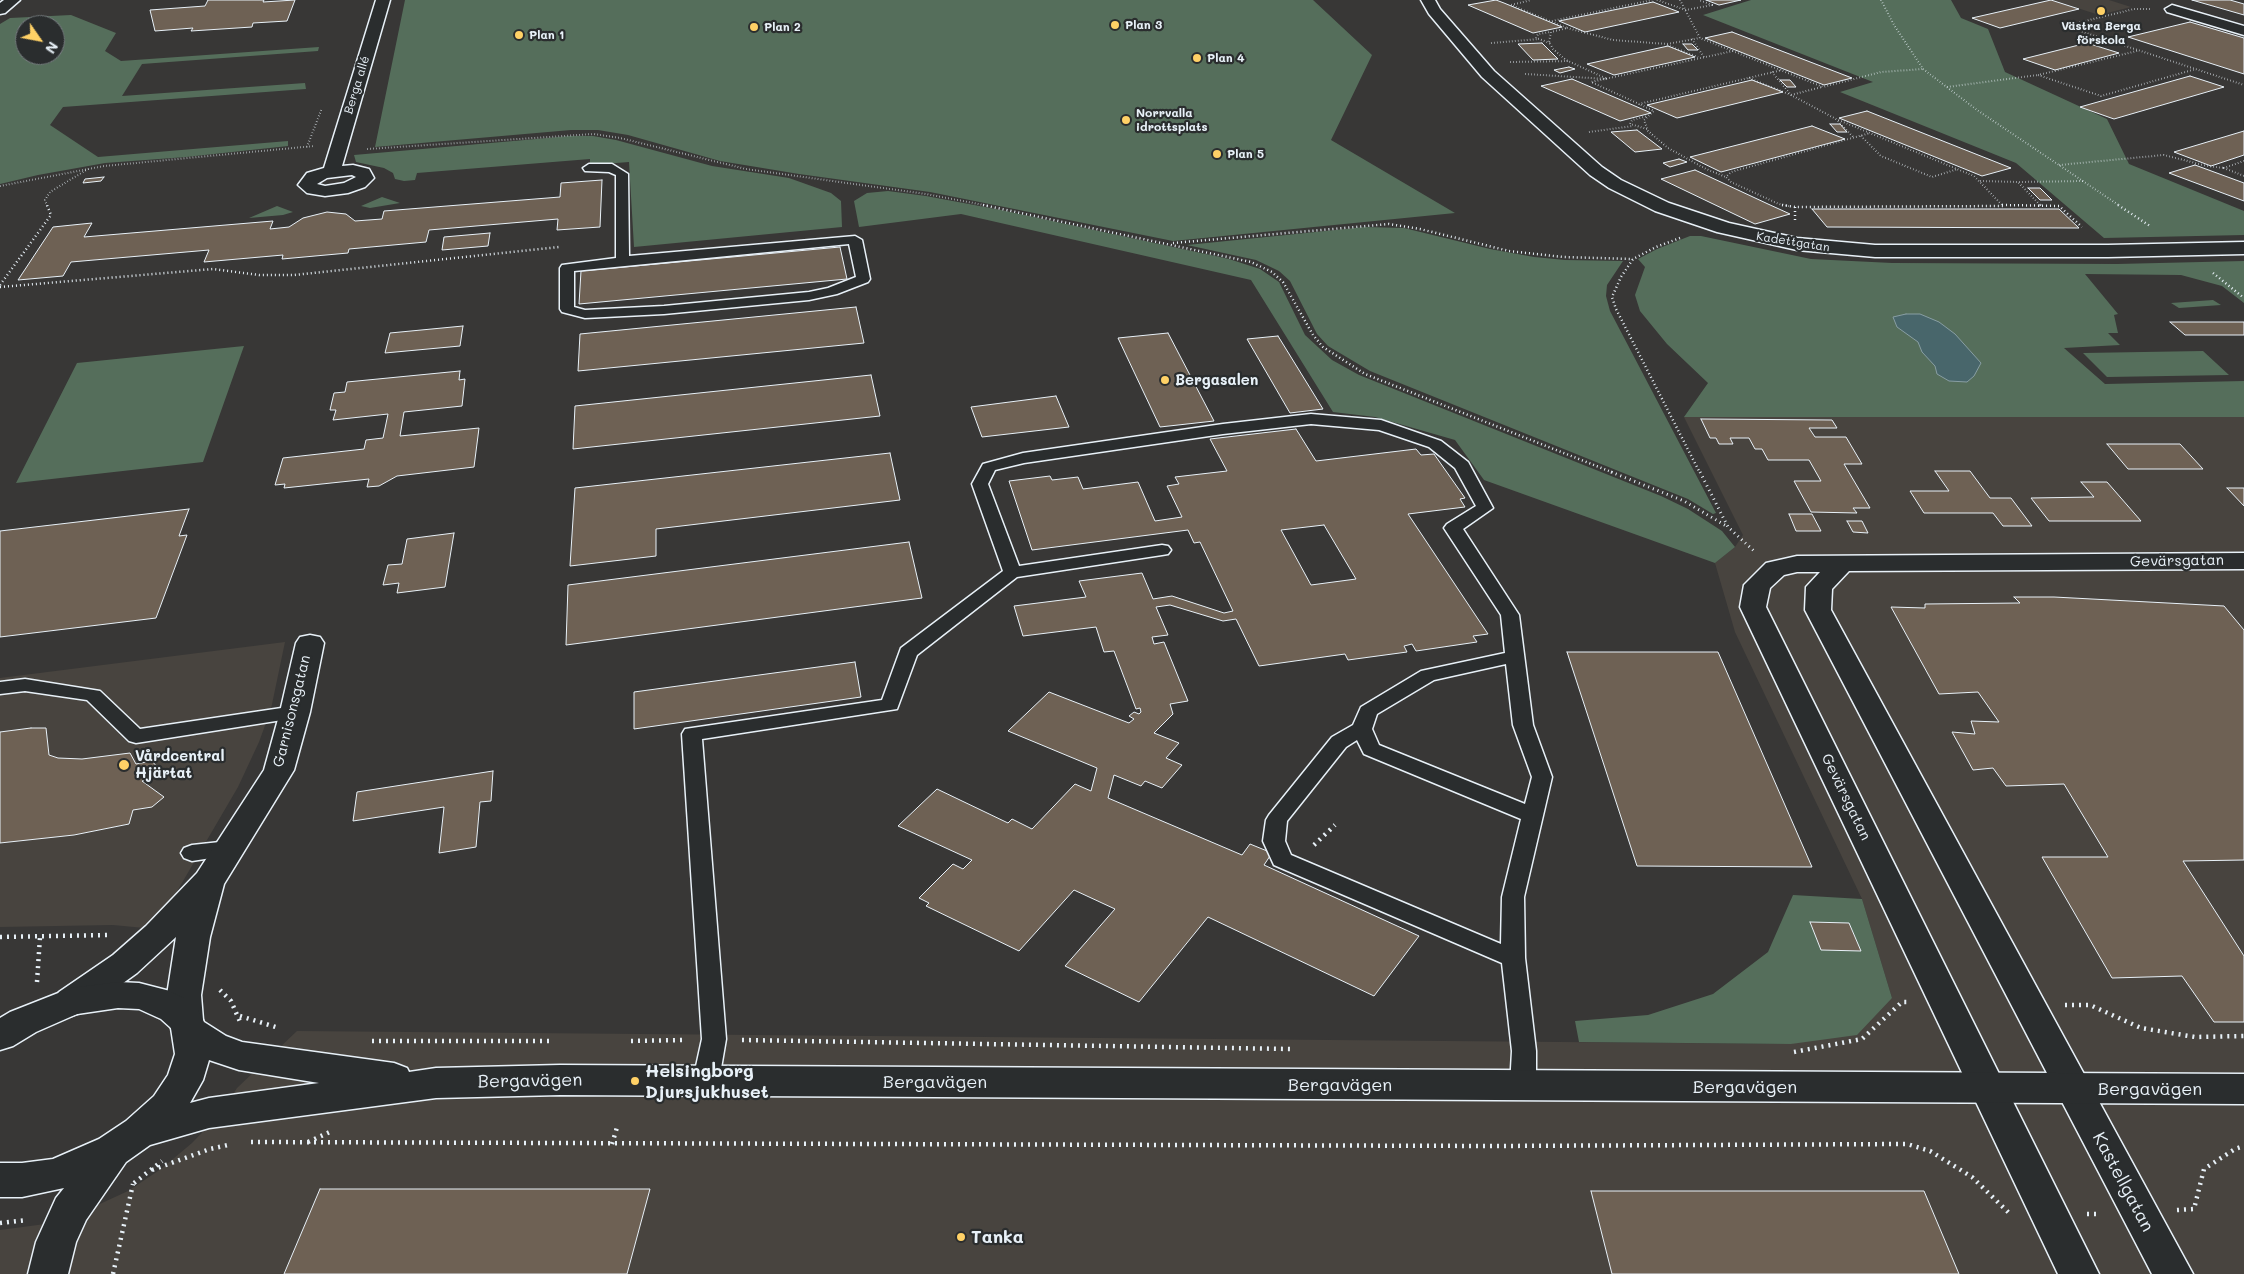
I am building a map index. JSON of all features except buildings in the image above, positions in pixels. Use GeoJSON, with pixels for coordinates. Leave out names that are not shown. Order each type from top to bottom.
{"type":"FeatureCollection","features":[{"type":"Feature","properties":{"kind":"main road"},"geometry":{"type":"LineString","coordinates":[[0,4],[6,0]]}},
{"type":"Feature","properties":{"kind":"main road"},"geometry":{"type":"LineString","coordinates":[[0,10],[13,0]]}},
{"type":"Feature","properties":{"kind":"main road","name":"Berga allé"},"geometry":{"type":"LineString","coordinates":[[332,171],[383,0]]}},
{"type":"Feature","properties":{"kind":"main road","name":"Kadettgatan"},"geometry":{"type":"LineString","coordinates":[[1428,0],[1434,11],[1483,68],[1596,171],[1636,195],[1686,216],[1748,234],[1811,246],[1874,251],[2108,251],[2244,248]]}},
{"type":"Feature","properties":{"kind":"main road"},"geometry":{"type":"LineString","coordinates":[[2172,9],[2244,31]]}},
{"type":"Feature","properties":{"kind":"main road","name":"Gevärsgatan"},"geometry":{"type":"LineString","coordinates":[[1989,1089],[1753,607],[1757,585],[1775,569],[1797,564],[2244,561]]}},
{"type":"Feature","properties":{"kind":"main road"},"geometry":{"type":"LineString","coordinates":[[1841,565],[1819,587],[1818,610],[2074,1090]]}},
{"type":"Feature","properties":{"kind":"main road","name":"Garnisonsgatan"},"geometry":{"type":"LineString","coordinates":[[52,998],[125,964],[151,941],[200,866],[229,849],[279,770],[295,712],[310,643]]}},
{"type":"Feature","properties":{"kind":"main road","name":"Garnisonsgatan"},"geometry":{"type":"LineString","coordinates":[[126,1141],[167,1107],[184,1080],[193,1054],[184,995],[193,937],[200,866]]}},
{"type":"Feature","properties":{"kind":"main road","name":"Bergavägen"},"geometry":{"type":"LineString","coordinates":[[52,998],[139,996],[158,1001],[173,1009],[188,1025],[213,1046],[239,1056],[321,1070],[436,1083]]}},
{"type":"Feature","properties":{"kind":"main road"},"geometry":{"type":"LineString","coordinates":[[0,1023],[52,998]]}},
{"type":"Feature","properties":{"kind":"main road"},"geometry":{"type":"LineString","coordinates":[[0,1036],[23,1022],[52,998]]}},
{"type":"Feature","properties":{"kind":"main road","name":"Bergavägen"},"geometry":{"type":"LineString","coordinates":[[126,1141],[209,1113],[436,1083],[706,1080],[2074,1090],[2244,1089]]}},
{"type":"Feature","properties":{"kind":"main road"},"geometry":{"type":"LineString","coordinates":[[1989,1089],[2079,1274]]}},
{"type":"Feature","properties":{"kind":"main road","name":"Kastellgatan"},"geometry":{"type":"LineString","coordinates":[[2074,1090],[2173,1274]]}},
{"type":"Feature","properties":{"kind":"main road"},"geometry":{"type":"LineString","coordinates":[[0,1180],[22,1180],[53,1175],[84,1164],[126,1141]]}},
{"type":"Feature","properties":{"kind":"main road"},"geometry":{"type":"LineString","coordinates":[[48,1274],[56,1242],[70,1210],[126,1141]]}},
{"type":"Feature","properties":{"kind":"lane"},"geometry":{"type":"LineString","coordinates":[[589,168],[612,168],[622,174],[623,261]]}},
{"type":"Feature","properties":{"kind":"lane"},"geometry":{"type":"LineString","coordinates":[[855,240],[863,279],[832,291],[809,296],[664,310],[585,314],[567,309],[567,268],[623,261],[855,240]]}},
{"type":"Feature","properties":{"kind":"lane"},"geometry":{"type":"LineString","coordinates":[[1012,572],[980,484],[989,467],[1022,458],[1223,429],[1311,419],[1381,425],[1435,444],[1462,465],[1486,508],[1454,528],[1510,615],[1523,725],[1542,777],[1513,897],[1513,958],[1524,1051],[1523,1086]]}},
{"type":"Feature","properties":{"kind":"lane"},"geometry":{"type":"LineString","coordinates":[[706,1080],[714,1039],[692,734],[890,705],[908,652],[1012,572],[1162,550]]}},
{"type":"Feature","properties":{"kind":"lane"},"geometry":{"type":"LineString","coordinates":[[1513,958],[1282,860],[1274,840],[1277,820],[1339,742],[1362,729],[1368,711],[1428,674],[1514,657]]}},
{"type":"Feature","properties":{"kind":"lane"},"geometry":{"type":"LineString","coordinates":[[0,688],[25,685],[93,695],[136,736],[295,712]]}},
{"type":"Feature","properties":{"kind":"lane"},"geometry":{"type":"LineString","coordinates":[[1362,729],[1371,749],[1533,816]]}},
{"type":"Feature","properties":{"kind":"path"},"geometry":{"type":"LineString","coordinates":[[1515,0],[1523,2]]}},
{"type":"Feature","properties":{"kind":"path"},"geometry":{"type":"LineString","coordinates":[[1531,0],[1511,4],[1566,28],[1613,40],[1667,44],[1700,58]]}},
{"type":"Feature","properties":{"kind":"path"},"geometry":{"type":"LineString","coordinates":[[1551,21],[1652,0]]}},
{"type":"Feature","properties":{"kind":"path"},"geometry":{"type":"LineString","coordinates":[[1657,0],[1686,10],[1712,4],[1699,0]]}},
{"type":"Feature","properties":{"kind":"path"},"geometry":{"type":"LineString","coordinates":[[1680,0],[1700,38]]}},
{"type":"Feature","properties":{"kind":"path"},"geometry":{"type":"LineString","coordinates":[[1881,0],[1894,25],[1923,70],[1977,110],[2184,250],[2244,298]]}},
{"type":"Feature","properties":{"kind":"path"},"geometry":{"type":"LineString","coordinates":[[2172,9],[2134,9],[2065,26],[2244,85]]}},
{"type":"Feature","properties":{"kind":"path"},"geometry":{"type":"LineString","coordinates":[[1538,39],[1536,38],[1538,34],[1566,28]]}},
{"type":"Feature","properties":{"kind":"path"},"geometry":{"type":"LineString","coordinates":[[1551,32],[1550,43],[1553,49],[1569,62],[1607,79]]}},
{"type":"Feature","properties":{"kind":"path"},"geometry":{"type":"LineString","coordinates":[[1667,44],[1700,38],[1823,86]]}},
{"type":"Feature","properties":{"kind":"path"},"geometry":{"type":"LineString","coordinates":[[1464,45],[1538,39],[1550,43]]}},
{"type":"Feature","properties":{"kind":"path"},"geometry":{"type":"LineString","coordinates":[[1692,39],[1704,57]]}},
{"type":"Feature","properties":{"kind":"path"},"geometry":{"type":"LineString","coordinates":[[1947,87],[2038,75],[2139,50]]}},
{"type":"Feature","properties":{"kind":"path"},"geometry":{"type":"LineString","coordinates":[[1733,51],[1591,82],[1654,111],[1644,120],[1647,129],[1668,148],[1706,169],[1726,177],[1731,182],[1779,204],[1794,207],[2059,206],[2108,251]]}},
{"type":"Feature","properties":{"kind":"path"},"geometry":{"type":"LineString","coordinates":[[1483,68],[1569,62]]}},
{"type":"Feature","properties":{"kind":"path"},"geometry":{"type":"LineString","coordinates":[[1483,68],[1607,79]]}},
{"type":"Feature","properties":{"kind":"path"},"geometry":{"type":"LineString","coordinates":[[2038,75],[2101,96],[2197,69]]}},
{"type":"Feature","properties":{"kind":"path"},"geometry":{"type":"LineString","coordinates":[[1639,104],[1782,70]]}},
{"type":"Feature","properties":{"kind":"path"},"geometry":{"type":"LineString","coordinates":[[1791,95],[1881,72],[1923,70]]}},
{"type":"Feature","properties":{"kind":"path"},"geometry":{"type":"LineString","coordinates":[[1772,72],[1791,95]]}},
{"type":"Feature","properties":{"kind":"path"},"geometry":{"type":"LineString","coordinates":[[1749,78],[1791,95],[1836,119],[1974,176],[2003,206]]}},
{"type":"Feature","properties":{"kind":"path"},"geometry":{"type":"LineString","coordinates":[[1632,126],[1630,124],[1632,120],[1650,115]]}},
{"type":"Feature","properties":{"kind":"path"},"geometry":{"type":"LineString","coordinates":[[1836,119],[1854,138]]}},
{"type":"Feature","properties":{"kind":"path"},"geometry":{"type":"LineString","coordinates":[[1556,136],[1632,126],[1647,129]]}},
{"type":"Feature","properties":{"kind":"path"},"geometry":{"type":"LineString","coordinates":[[1726,177],[1731,172],[1870,133]]}},
{"type":"Feature","properties":{"kind":"path"},"geometry":{"type":"LineString","coordinates":[[365,149],[594,134],[746,169],[926,194],[1006,208],[1251,262],[1272,272],[1283,282],[1313,336],[1323,347],[1365,374],[1684,501],[1728,527],[1775,569]]}},
{"type":"Feature","properties":{"kind":"path"},"geometry":{"type":"LineString","coordinates":[[1861,136],[1881,156],[1932,177],[1958,169]]}},
{"type":"Feature","properties":{"kind":"path"},"geometry":{"type":"LineString","coordinates":[[0,186],[89,168],[307,147]]}},
{"type":"Feature","properties":{"kind":"path"},"geometry":{"type":"LineString","coordinates":[[2059,165],[2164,155],[2207,166],[2224,168],[2244,176]]}},
{"type":"Feature","properties":{"kind":"path"},"geometry":{"type":"LineString","coordinates":[[2224,168],[2244,161]]}},
{"type":"Feature","properties":{"kind":"path"},"geometry":{"type":"LineString","coordinates":[[0,286],[51,215],[45,200],[50,192],[89,168]]}},
{"type":"Feature","properties":{"kind":"path"},"geometry":{"type":"LineString","coordinates":[[1979,181],[2084,181]]}},
{"type":"Feature","properties":{"kind":"path"},"geometry":{"type":"LineString","coordinates":[[2018,182],[2041,206]]}},
{"type":"Feature","properties":{"kind":"path"},"geometry":{"type":"LineString","coordinates":[[1170,244],[1317,229],[1389,224],[1420,229],[1509,251],[1563,257],[1633,259]]}},
{"type":"Feature","properties":{"kind":"path"},"geometry":{"type":"LineString","coordinates":[[1686,236],[1656,247],[1633,259],[1621,277],[1612,297],[1616,309],[1728,527]]}},
{"type":"Feature","properties":{"kind":"path"},"geometry":{"type":"LineString","coordinates":[[0,286],[212,269],[259,275],[294,275],[562,246]]}},
{"type":"Feature","properties":{"kind":"path"},"geometry":{"type":"LineString","coordinates":[[1313,846],[1335,825]]}},
{"type":"Feature","properties":{"kind":"path"},"geometry":{"type":"LineString","coordinates":[[0,937],[119,935]]}},
{"type":"Feature","properties":{"kind":"path"},"geometry":{"type":"LineString","coordinates":[[40,937],[52,998]]}},
{"type":"Feature","properties":{"kind":"path"},"geometry":{"type":"LineString","coordinates":[[1785,1052],[1795,1052],[1862,1039],[1902,1002],[1947,1004]]}},
{"type":"Feature","properties":{"kind":"path"},"geometry":{"type":"LineString","coordinates":[[2028,1005],[2090,1005],[2142,1028],[2195,1037],[2244,1036]]}},
{"type":"Feature","properties":{"kind":"path"},"geometry":{"type":"LineString","coordinates":[[630,1041],[714,1039],[1296,1049]]}},
{"type":"Feature","properties":{"kind":"path"},"geometry":{"type":"LineString","coordinates":[[370,1041],[549,1041]]}},
{"type":"Feature","properties":{"kind":"path"},"geometry":{"type":"LineString","coordinates":[[612,1144],[618,1124]]}},
{"type":"Feature","properties":{"kind":"path"},"geometry":{"type":"LineString","coordinates":[[244,1142],[1514,1146],[1906,1144],[1930,1151],[1972,1177],[2010,1214],[2140,1214],[2194,1208],[2204,1170],[2235,1149],[2244,1146]]}},
{"type":"Feature","properties":{"kind":"path"},"geometry":{"type":"LineString","coordinates":[[113,1274],[133,1184],[152,1170],[210,1149],[232,1144]]}},
{"type":"Feature","properties":{"kind":"shaded area","name":"Västra Berga förskola"},"geometry":{"type":"Polygon","coordinates":[[[2053,0],[2109,0],[2131,7],[2099,15],[2053,0]]]}},
{"type":"Feature","properties":{"kind":"shaded area"},"geometry":{"type":"Polygon","coordinates":[[[1684,417],[2244,417],[2244,1274],[0,1274],[0,1230],[45,1224],[89,1209],[128,1191],[161,1169],[192,1143],[220,1114],[237,1088],[297,1031],[1791,1044],[1892,998],[1862,899],[1735,632],[1715,563],[1735,547],[1743,535],[1684,417]]]}},
{"type":"Feature","properties":{"kind":"shaded area","name":"Vårdcentral Hjärtat"},"geometry":{"type":"Polygon","coordinates":[[[285,642],[271,709],[259,742],[238,787],[155,929],[113,925],[0,927],[0,678],[285,642]]]}},
{"type":"Feature","properties":{"kind":"green space","name":"Norrvalla idrottsplats"},"geometry":{"type":"Polygon","coordinates":[[[405,0],[1313,0],[1372,55],[1331,140],[1455,213],[1173,241],[930,192],[720,161],[628,135],[598,130],[571,130],[375,147],[405,0]]]}},
{"type":"Feature","properties":{"kind":"green space"},"geometry":{"type":"Polygon","coordinates":[[[1751,0],[1951,0],[1961,18],[1988,29],[2005,72],[2107,119],[2129,164],[2244,211],[2244,235],[2104,238],[2016,163],[1840,92],[1873,82],[1703,15],[1751,0]]]}},
{"type":"Feature","properties":{"kind":"green space"},"geometry":{"type":"Polygon","coordinates":[[[65,15],[71,15],[116,33],[105,51],[121,61],[319,47],[318,51],[142,64],[122,96],[305,83],[306,89],[63,107],[50,125],[98,157],[288,141],[288,146],[186,157],[105,163],[0,184],[0,24],[10,18],[15,18],[15,65],[65,65],[65,15]]]}},
{"type":"Feature","properties":{"kind":"green space"},"geometry":{"type":"Polygon","coordinates":[[[570,136],[593,136],[616,140],[712,166],[789,178],[831,193],[841,201],[842,227],[634,247],[629,162],[590,165],[590,159],[417,173],[415,180],[404,181],[395,179],[393,173],[384,168],[356,162],[354,155],[570,136]]]}},
{"type":"Feature","properties":{"kind":"green space"},"geometry":{"type":"Polygon","coordinates":[[[888,191],[1001,210],[1229,259],[1260,269],[1279,282],[1305,335],[1332,360],[1359,375],[1661,496],[1688,509],[1722,531],[1735,547],[1715,563],[1484,480],[1455,440],[1375,417],[1333,412],[1251,280],[961,214],[859,227],[854,201],[867,193],[888,191]]]}},
{"type":"Feature","properties":{"kind":"green space"},"geometry":{"type":"Polygon","coordinates":[[[382,197],[400,203],[370,208],[361,206],[382,197]]]}},
{"type":"Feature","properties":{"kind":"green space"},"geometry":{"type":"Polygon","coordinates":[[[277,206],[293,212],[283,215],[249,218],[277,206]]]}},
{"type":"Feature","properties":{"kind":"green space"},"geometry":{"type":"Polygon","coordinates":[[[1365,227],[1404,228],[1490,249],[1534,257],[1565,260],[1623,261],[1607,285],[1606,296],[1610,311],[1716,513],[1713,514],[1688,499],[1370,371],[1328,346],[1317,334],[1290,281],[1279,271],[1256,260],[1187,245],[1365,227]]]}},
{"type":"Feature","properties":{"kind":"green space"},"geometry":{"type":"Polygon","coordinates":[[[1690,236],[1701,236],[1811,259],[1892,263],[2117,264],[2244,261],[2244,303],[2222,286],[2181,275],[2085,274],[2118,314],[2114,315],[2118,333],[2108,333],[2120,345],[2064,348],[2105,384],[2244,381],[2244,417],[1684,417],[1708,383],[1667,344],[1640,311],[1635,295],[1645,267],[1638,259],[1690,236]]]}},
{"type":"Feature","properties":{"kind":"green space"},"geometry":{"type":"Polygon","coordinates":[[[2213,300],[2221,305],[2179,308],[2171,303],[2213,300]]]}},
{"type":"Feature","properties":{"kind":"green space"},"geometry":{"type":"Polygon","coordinates":[[[244,346],[203,462],[16,483],[77,363],[244,346]]]}},
{"type":"Feature","properties":{"kind":"green space"},"geometry":{"type":"Polygon","coordinates":[[[2203,351],[2229,375],[2107,377],[2083,353],[2203,351]]]}},
{"type":"Feature","properties":{"kind":"green space"},"geometry":{"type":"Polygon","coordinates":[[[1793,895],[1862,899],[1892,998],[1857,1035],[1791,1044],[1579,1042],[1575,1021],[1648,1015],[1713,994],[1768,952],[1793,895]]]}},
{"type":"Feature","properties":{"kind":"water"},"geometry":{"type":"Polygon","coordinates":[[[1906,314],[1920,314],[1939,322],[1955,334],[1981,363],[1974,376],[1967,382],[1949,381],[1937,374],[1935,366],[1922,352],[1918,342],[1897,327],[1893,317],[1906,314]]]}},
{"type":"Feature","properties":{"kind":"place","name":"Västra Berga förskola"},"geometry":{"type":"Point","coordinates":[2101,11]}},
{"type":"Feature","properties":{"kind":"place","name":"Plan 3"},"geometry":{"type":"Point","coordinates":[1115,25]}},
{"type":"Feature","properties":{"kind":"place","name":"Plan 2"},"geometry":{"type":"Point","coordinates":[754,27]}},
{"type":"Feature","properties":{"kind":"place","name":"Plan 1"},"geometry":{"type":"Point","coordinates":[519,35]}},
{"type":"Feature","properties":{"kind":"place","name":"Plan 4"},"geometry":{"type":"Point","coordinates":[1197,58]}},
{"type":"Feature","properties":{"kind":"place","name":"Norrvalla idrottsplats"},"geometry":{"type":"Point","coordinates":[1126,120]}},
{"type":"Feature","properties":{"kind":"place","name":"Plan 5"},"geometry":{"type":"Point","coordinates":[1217,154]}},
{"type":"Feature","properties":{"kind":"place","name":"Bergasalen"},"geometry":{"type":"Point","coordinates":[1165,380]}},
{"type":"Feature","properties":{"kind":"place","name":"Vårdcentral Hjärtat"},"geometry":{"type":"Point","coordinates":[124,765]}},
{"type":"Feature","properties":{"kind":"place","name":"Helsingborg Djursjukhuset"},"geometry":{"type":"Point","coordinates":[635,1081]}},
{"type":"Feature","properties":{"kind":"place","name":"Tanka"},"geometry":{"type":"Point","coordinates":[961,1237]}}]}
